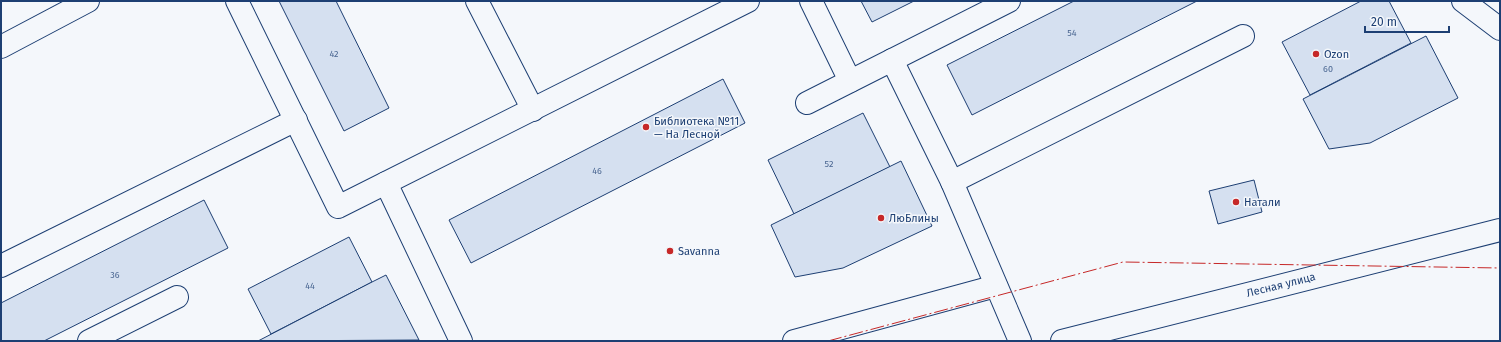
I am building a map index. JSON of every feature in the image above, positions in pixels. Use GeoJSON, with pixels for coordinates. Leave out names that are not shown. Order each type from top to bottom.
{"type":"FeatureCollection","features":[{"type":"Feature","properties":{"kind":"main road"},"geometry":{"type":"LineString","coordinates":[[1,48],[88,1]]}},
{"type":"Feature","properties":{"kind":"main road"},"geometry":{"type":"LineString","coordinates":[[237,1],[338,207],[748,1]]}},
{"type":"Feature","properties":{"kind":"main road"},"geometry":{"type":"LineString","coordinates":[[477,1],[533,110]]}},
{"type":"Feature","properties":{"kind":"main road"},"geometry":{"type":"LineString","coordinates":[[811,1],[850,81]]}},
{"type":"Feature","properties":{"kind":"main road"},"geometry":{"type":"LineString","coordinates":[[807,102],[1009,1]]}},
{"type":"Feature","properties":{"kind":"main road"},"geometry":{"type":"LineString","coordinates":[[1464,1],[1500,29]]}},
{"type":"Feature","properties":{"kind":"main road"},"geometry":{"type":"LineString","coordinates":[[952,182],[1243,36]]}},
{"type":"Feature","properties":{"kind":"main road"},"geometry":{"type":"LineString","coordinates":[[892,60],[952,182],[1020,341]]}},
{"type":"Feature","properties":{"kind":"main road"},"geometry":{"type":"LineString","coordinates":[[1,266],[296,120]]}},
{"type":"Feature","properties":{"kind":"main road"},"geometry":{"type":"LineString","coordinates":[[386,183],[461,341]]}},
{"type":"Feature","properties":{"kind":"main road","name":"Лесная улица"},"geometry":{"type":"LineString","coordinates":[[1062,341],[1500,230]]}},
{"type":"Feature","properties":{"kind":"main road"},"geometry":{"type":"LineString","coordinates":[[794,341],[996,286]]}},
{"type":"Feature","properties":{"kind":"main road"},"geometry":{"type":"LineString","coordinates":[[89,341],[177,297]]}},
{"type":"Feature","properties":{"kind":"building"},"geometry":{"type":"Polygon","coordinates":[[[279,1],[336,1],[389,108],[344,131],[279,1]]]}},
{"type":"Feature","properties":{"kind":"building"},"geometry":{"type":"Polygon","coordinates":[[[861,1],[914,1],[872,22],[861,1]]]}},
{"type":"Feature","properties":{"kind":"building"},"geometry":{"type":"Polygon","coordinates":[[[1074,1],[1197,1],[972,115],[947,65],[1074,1]]]}},
{"type":"Feature","properties":{"kind":"building"},"geometry":{"type":"Polygon","coordinates":[[[1361,1],[1389,1],[1411,43],[1310,95],[1282,42],[1361,1]]]}},
{"type":"Feature","properties":{"kind":"building"},"geometry":{"type":"Polygon","coordinates":[[[1426,36],[1458,98],[1370,143],[1329,149],[1303,99],[1426,36]]]}},
{"type":"Feature","properties":{"kind":"building"},"geometry":{"type":"Polygon","coordinates":[[[723,79],[745,123],[471,263],[449,220],[723,79]]]}},
{"type":"Feature","properties":{"kind":"building"},"geometry":{"type":"Polygon","coordinates":[[[863,113],[890,167],[794,214],[768,160],[863,113]]]}},
{"type":"Feature","properties":{"kind":"building"},"geometry":{"type":"Polygon","coordinates":[[[901,161],[932,226],[843,268],[795,277],[771,225],[901,161]]]}},
{"type":"Feature","properties":{"kind":"building","name":"Натали"},"geometry":{"type":"Polygon","coordinates":[[[1254,180],[1262,212],[1218,224],[1209,191],[1254,180]]]}},
{"type":"Feature","properties":{"kind":"building"},"geometry":{"type":"Polygon","coordinates":[[[204,200],[228,248],[44,341],[1,341],[1,303],[204,200]]]}},
{"type":"Feature","properties":{"kind":"building"},"geometry":{"type":"Polygon","coordinates":[[[349,237],[372,282],[271,334],[248,289],[349,237]]]}},
{"type":"Feature","properties":{"kind":"building"},"geometry":{"type":"Polygon","coordinates":[[[386,275],[419,340],[258,341],[372,282],[386,275]]]}},
{"type":"Feature","properties":{"kind":"power"},"geometry":{"type":"LineString","coordinates":[[828,341],[1123,262],[1500,268]]}},
{"type":"Feature","properties":{"kind":"place","name":"Ozon"},"geometry":{"type":"Point","coordinates":[1316,54]}},
{"type":"Feature","properties":{"kind":"place","name":"Библиотека №11 — На Лесной"},"geometry":{"type":"Point","coordinates":[646,127]}},
{"type":"Feature","properties":{"kind":"place","name":"Натали"},"geometry":{"type":"Point","coordinates":[1236,202]}},
{"type":"Feature","properties":{"kind":"place","name":"ЛюБлины"},"geometry":{"type":"Point","coordinates":[881,218]}},
{"type":"Feature","properties":{"kind":"place","name":"Savanna"},"geometry":{"type":"Point","coordinates":[670,251]}}]}
